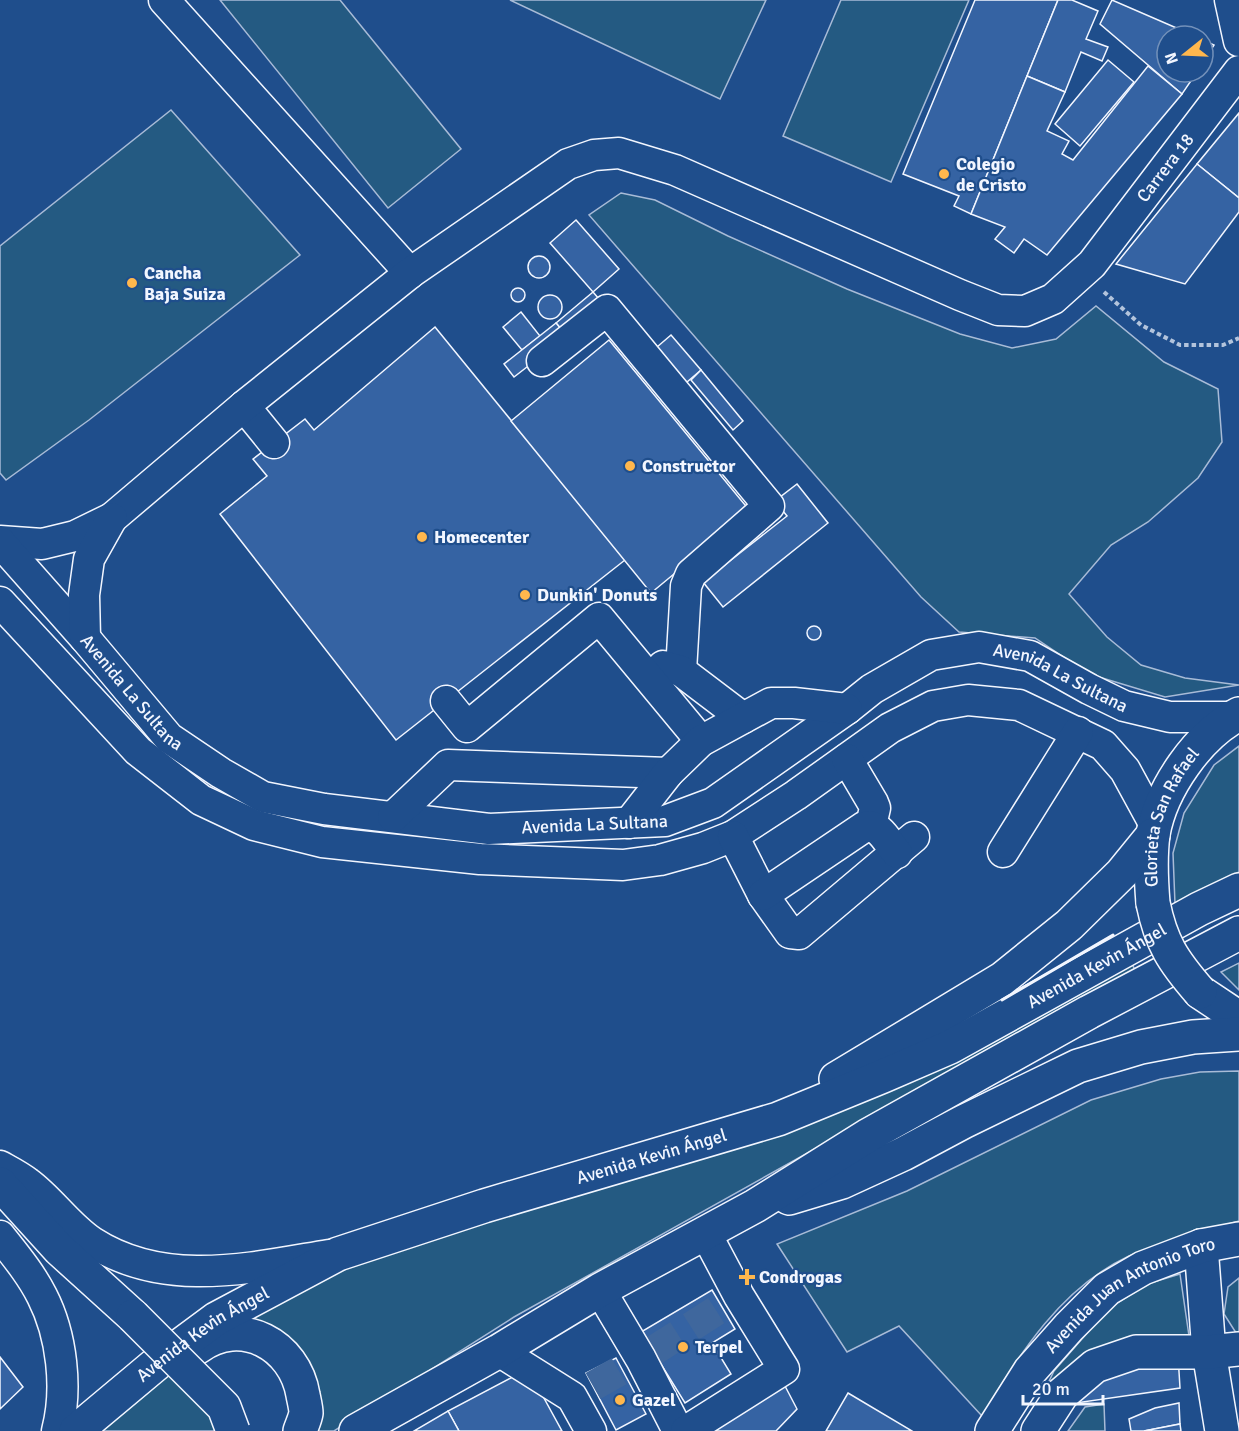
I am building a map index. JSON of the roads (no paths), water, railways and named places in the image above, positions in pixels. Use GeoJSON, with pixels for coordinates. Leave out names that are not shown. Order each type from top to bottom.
{"type":"FeatureCollection","features":[{"type":"Feature","properties":{"kind":"main road","name":"Glorieta San Rafael"},"geometry":{"type":"LineString","coordinates":[[1237,715],[1207,737],[1184,763],[1167,793],[1154,830],[1150,869],[1158,928],[1168,951],[1200,992],[1239,1018]]}},
{"type":"Feature","properties":{"kind":"main road"},"geometry":{"type":"LineString","coordinates":[[778,1119],[846,1072],[1002,979],[1069,925],[1122,873],[1154,830]]}},
{"type":"Feature","properties":{"kind":"main road","name":"Avenida Kevin Ángel"},"geometry":{"type":"LineString","coordinates":[[76,1431],[162,1359],[216,1319],[338,1254],[484,1206],[778,1119],[883,1077],[950,1047],[1199,909],[1239,890]]}},
{"type":"Feature","properties":{"kind":"main road","name":"Avenida Kevin Ángel"},"geometry":{"type":"LineString","coordinates":[[356,1431],[499,1351],[600,1290],[755,1206],[867,1136],[1089,1012],[1239,933]]}},
{"type":"Feature","properties":{"kind":"main road"},"geometry":{"type":"LineString","coordinates":[[755,1206],[842,1182],[1078,1066],[1141,1047],[1193,1037],[1239,1034]]}},
{"type":"Feature","properties":{"kind":"main road"},"geometry":{"type":"LineString","coordinates":[[0,1184],[59,1249],[133,1316],[224,1407],[233,1431]]}},
{"type":"Feature","properties":{"kind":"main road","name":"Avenida Juan Antonio Toro"},"geometry":{"type":"LineString","coordinates":[[992,1431],[1030,1371],[1107,1289],[1143,1268],[1201,1246],[1239,1239]]}},
{"type":"Feature","properties":{"kind":"main road"},"geometry":{"type":"LineString","coordinates":[[1201,1246],[1224,1351],[1222,1431]]}},
{"type":"Feature","properties":{"kind":"main road"},"geometry":{"type":"LineString","coordinates":[[135,1382],[187,1356],[208,1340],[234,1332],[262,1339],[286,1356],[301,1383],[306,1412],[300,1431]]}},
{"type":"Feature","properties":{"kind":"main road","name":"Avenida Juan Antonio Toro"},"geometry":{"type":"LineString","coordinates":[[1038,1431],[1062,1394],[1095,1366],[1136,1352],[1224,1351]]}},
{"type":"Feature","properties":{"kind":"street"},"geometry":{"type":"LineString","coordinates":[[164,0],[410,273]]}},
{"type":"Feature","properties":{"kind":"street"},"geometry":{"type":"LineString","coordinates":[[1230,0],[1239,41]]}},
{"type":"Feature","properties":{"kind":"street","name":"Carrera 18"},"geometry":{"type":"LineString","coordinates":[[112,519],[244,406],[410,273],[568,165],[594,155],[620,153],[675,170],[960,296],[998,310],[1025,311],[1053,299],[1089,267],[1239,71]]}},
{"type":"Feature","properties":{"kind":"street"},"geometry":{"type":"LineString","coordinates":[[542,361],[607,310],[769,506],[690,574],[686,586],[681,671]]}},
{"type":"Feature","properties":{"kind":"street"},"geometry":{"type":"LineString","coordinates":[[244,406],[274,443]]}},
{"type":"Feature","properties":{"kind":"street"},"geometry":{"type":"LineString","coordinates":[[0,542],[42,544],[75,536],[112,519]]}},
{"type":"Feature","properties":{"kind":"street"},"geometry":{"type":"LineString","coordinates":[[85,638],[84,595],[89,559],[112,519]]}},
{"type":"Feature","properties":{"kind":"street","name":"Avenida La Sultana"},"geometry":{"type":"LineString","coordinates":[[0,542],[169,738],[221,773],[264,797],[324,809],[489,829],[665,821],[713,803],[872,689],[931,655],[979,647],[1030,656],[1124,706],[1170,717],[1237,715]]}},
{"type":"Feature","properties":{"kind":"street","name":"Avenida La Sultana"},"geometry":{"type":"LineString","coordinates":[[0,602],[138,751],[201,800],[254,825],[321,842],[480,859],[623,865],[660,860],[703,848],[733,836],[890,728],[933,706],[968,700],[1019,705],[1103,745],[1125,770],[1154,830]]}},
{"type":"Feature","properties":{"kind":"street"},"geometry":{"type":"LineString","coordinates":[[446,701],[467,727],[599,618],[700,741]]}},
{"type":"Feature","properties":{"kind":"street"},"geometry":{"type":"LineString","coordinates":[[631,657],[681,671],[743,718]]}},
{"type":"Feature","properties":{"kind":"street"},"geometry":{"type":"LineString","coordinates":[[629,823],[668,773],[700,741],[771,703],[794,703],[847,709]]}},
{"type":"Feature","properties":{"kind":"street"},"geometry":{"type":"LineString","coordinates":[[1003,852],[1078,732]]}},
{"type":"Feature","properties":{"kind":"street"},"geometry":{"type":"LineString","coordinates":[[847,759],[875,808],[871,825]]}},
{"type":"Feature","properties":{"kind":"street"},"geometry":{"type":"LineString","coordinates":[[393,817],[448,765],[668,773]]}},
{"type":"Feature","properties":{"kind":"street"},"geometry":{"type":"LineString","coordinates":[[733,836],[763,895],[790,933],[799,934],[906,845],[876,827],[871,825],[864,827],[763,895]]}},
{"type":"Feature","properties":{"kind":"street"},"geometry":{"type":"LineString","coordinates":[[0,1166],[28,1183],[90,1241],[120,1258],[191,1272],[225,1271],[338,1254]]}},
{"type":"Feature","properties":{"kind":"street"},"geometry":{"type":"LineString","coordinates":[[686,1431],[783,1369],[731,1301],[705,1232]]}},
{"type":"Feature","properties":{"kind":"street"},"geometry":{"type":"LineString","coordinates":[[0,1236],[26,1268],[43,1298],[53,1325],[60,1354],[62,1388],[57,1431]]}},
{"type":"Feature","properties":{"kind":"street"},"geometry":{"type":"LineString","coordinates":[[600,1290],[678,1431]]}},
{"type":"Feature","properties":{"kind":"street"},"geometry":{"type":"LineString","coordinates":[[499,1351],[582,1392],[591,1431]]}},
{"type":"Feature","properties":{"kind":"tunnel"},"geometry":{"type":"LineString","coordinates":[[653,1351],[722,1307]]}},
{"type":"Feature","properties":{"kind":"tunnel"},"geometry":{"type":"LineString","coordinates":[[593,1386],[623,1369]]}},
{"type":"Feature","properties":{"kind":"place","name":"Colegio de Cristo"},"geometry":{"type":"Point","coordinates":[944,174]}},
{"type":"Feature","properties":{"kind":"place","name":"Cancha Baja Suiza"},"geometry":{"type":"Point","coordinates":[132,283]}},
{"type":"Feature","properties":{"kind":"place","name":"Constructor"},"geometry":{"type":"Point","coordinates":[630,466]}},
{"type":"Feature","properties":{"kind":"place","name":"Homecenter"},"geometry":{"type":"Point","coordinates":[422,537]}},
{"type":"Feature","properties":{"kind":"place","name":"Dunkin' Donuts"},"geometry":{"type":"Point","coordinates":[525,595]}},
{"type":"Feature","properties":{"kind":"place","name":"Condrogas"},"geometry":{"type":"Point","coordinates":[747,1277]}},
{"type":"Feature","properties":{"kind":"place","name":"Terpel"},"geometry":{"type":"Point","coordinates":[683,1347]}},
{"type":"Feature","properties":{"kind":"place","name":"Gazel"},"geometry":{"type":"Point","coordinates":[620,1400]}}]}
